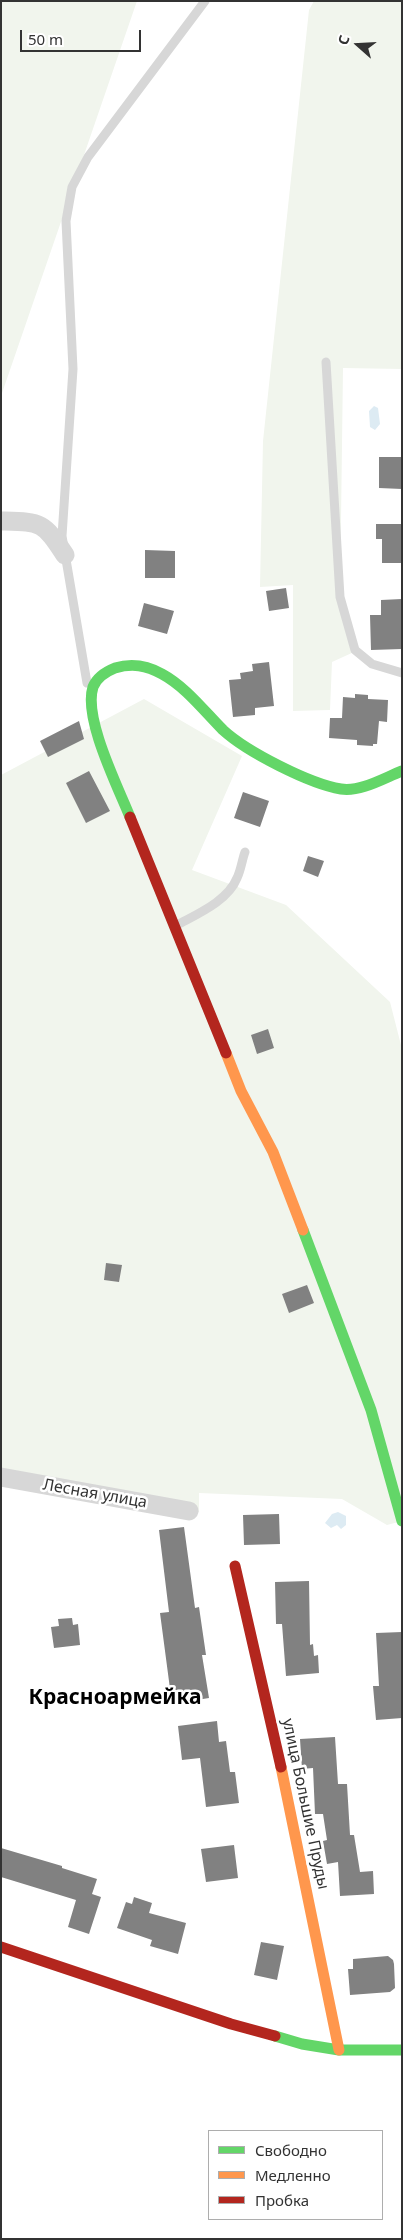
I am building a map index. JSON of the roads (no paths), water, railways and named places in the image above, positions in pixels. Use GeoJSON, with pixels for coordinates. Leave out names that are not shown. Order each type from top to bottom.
{"type":"FeatureCollection","features":[{"type":"Feature","properties":{"kind":"street"},"geometry":{"type":"LineString","coordinates":[[1,522],[32,522],[49,530],[65,555]]}},
{"type":"Feature","properties":{"kind":"street"},"geometry":{"type":"LineString","coordinates":[[402,771],[347,790],[321,783],[240,743],[219,726],[178,684],[159,673],[138,664],[120,665],[104,672],[94,684],[90,706],[102,747],[241,1091],[276,1161],[371,1410],[402,1521]]}},
{"type":"Feature","properties":{"kind":"street","name":"Лесная улица"},"geometry":{"type":"LineString","coordinates":[[1,1477],[189,1511]]}},
{"type":"Feature","properties":{"kind":"street","name":"улица Большие Пруды"},"geometry":{"type":"LineString","coordinates":[[235,1566],[291,1810],[340,2050]]}},
{"type":"Feature","properties":{"kind":"street"},"geometry":{"type":"LineString","coordinates":[[1,1947],[231,2024],[302,2044],[340,2050],[402,2050]]}},
{"type":"Feature","properties":{"kind":"lane"},"geometry":{"type":"LineString","coordinates":[[90,706],[62,536],[73,369],[66,220],[72,187],[88,157],[205,1]]}},
{"type":"Feature","properties":{"kind":"lane"},"geometry":{"type":"LineString","coordinates":[[326,362],[340,597],[355,650],[372,664],[402,673]]}},
{"type":"Feature","properties":{"kind":"lane"},"geometry":{"type":"LineString","coordinates":[[175,926],[205,909],[225,894],[237,879],[245,852]]}},
{"type":"Feature","properties":{"kind":"district","name":"Красноармейка"},"geometry":{"type":"Point","coordinates":[115,1698]}}]}
